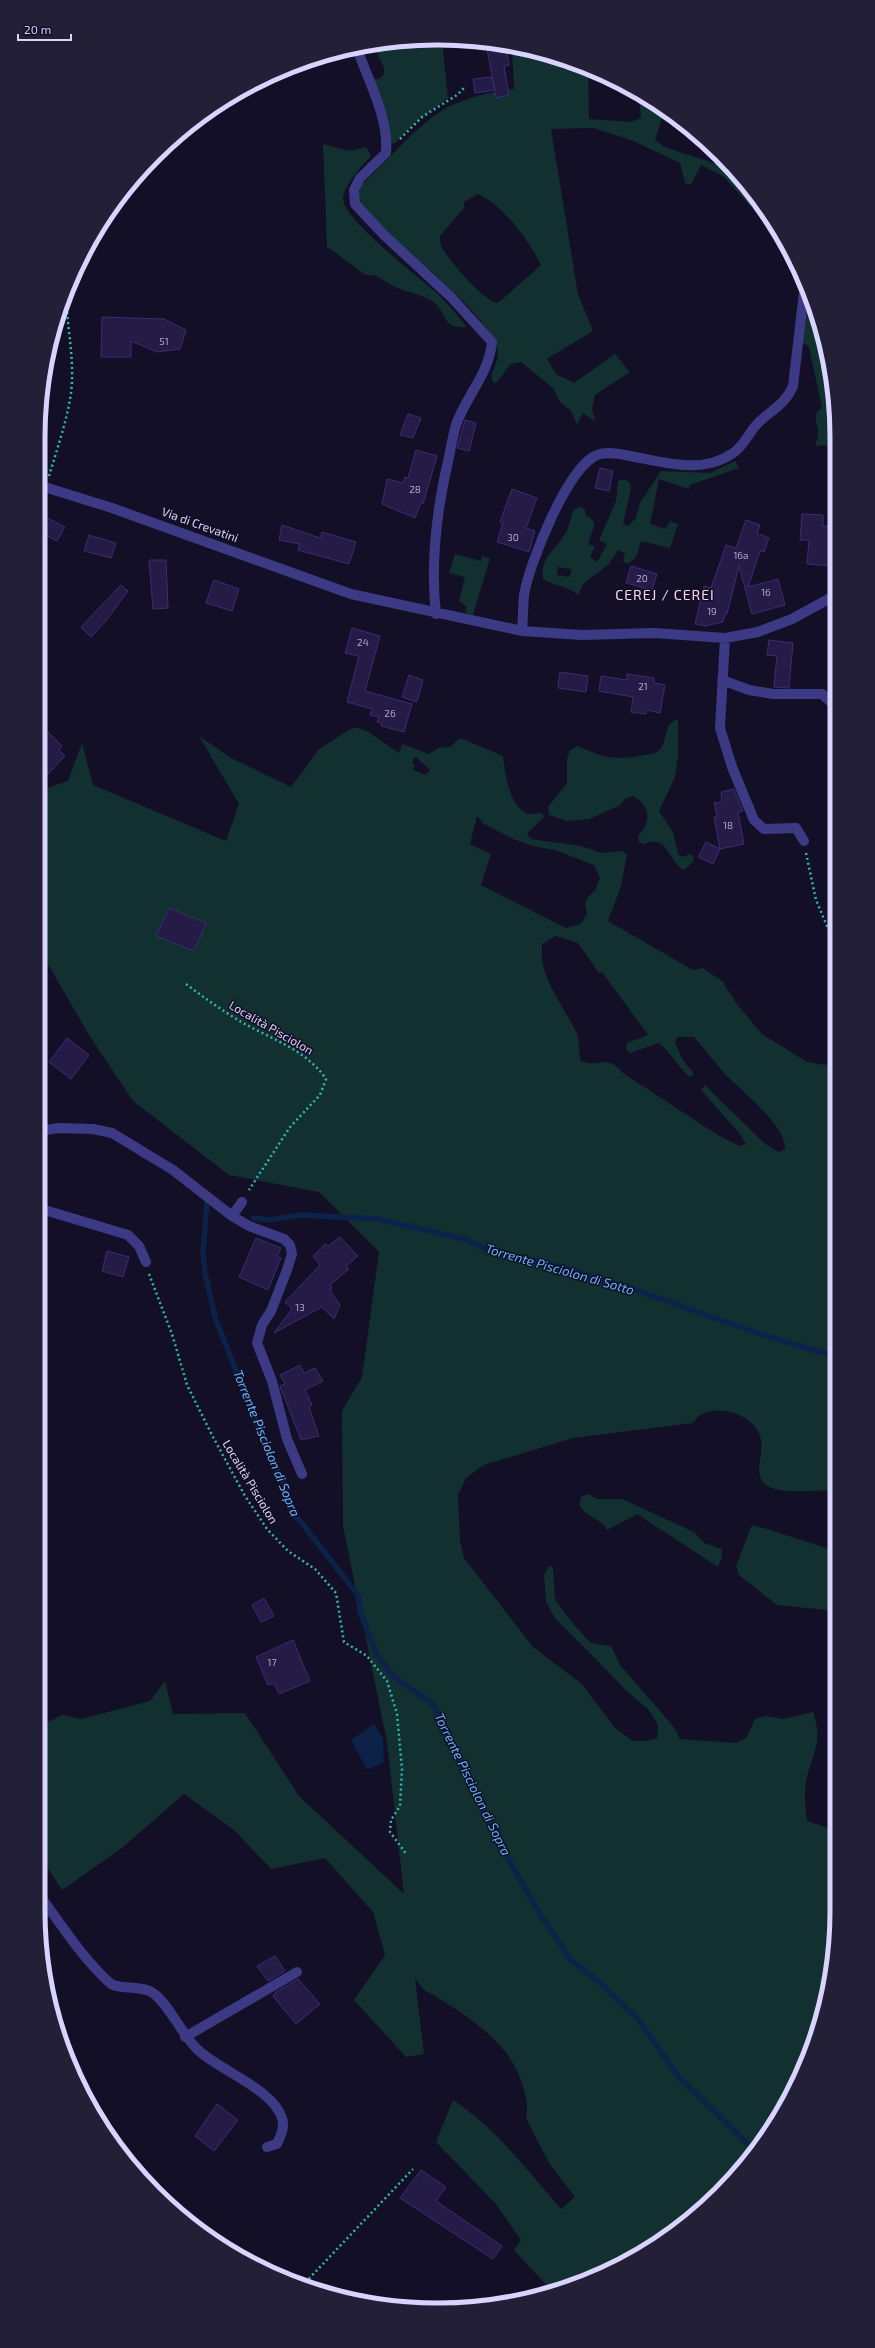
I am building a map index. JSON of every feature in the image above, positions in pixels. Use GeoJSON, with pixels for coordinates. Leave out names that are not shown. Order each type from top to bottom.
{"type":"FeatureCollection","features":[{"type":"Feature","properties":{"kind":"street"},"geometry":{"type":"LineString","coordinates":[[359,53],[381,115],[387,138],[386,153],[360,178],[354,190],[355,204],[384,235],[451,297],[492,342],[490,359],[456,424],[446,469],[434,553],[433,588],[436,614]]}},
{"type":"Feature","properties":{"kind":"street"},"geometry":{"type":"LineString","coordinates":[[522,631],[524,594],[542,536],[575,476],[588,460],[598,454],[614,453],[677,465],[699,466],[720,460],[734,453],[757,423],[789,397],[793,386],[804,296]]}},
{"type":"Feature","properties":{"kind":"street","name":"Via di Crevatini"},"geometry":{"type":"LineString","coordinates":[[45,488],[112,508],[351,594],[436,614],[522,631],[582,635],[654,633],[725,638],[758,632],[792,619],[830,598]]}},
{"type":"Feature","properties":{"kind":"street"},"geometry":{"type":"LineString","coordinates":[[725,638],[720,728],[732,767],[754,820],[764,829],[796,828],[804,841]]}},
{"type":"Feature","properties":{"kind":"street"},"geometry":{"type":"LineString","coordinates":[[722,680],[749,690],[773,694],[822,694],[830,701]]}},
{"type":"Feature","properties":{"kind":"street"},"geometry":{"type":"LineString","coordinates":[[45,1130],[59,1128],[93,1129],[112,1133],[173,1170],[232,1216],[249,1226],[284,1239],[290,1245],[292,1254],[271,1311],[262,1325],[257,1343],[272,1381],[287,1438],[302,1474]]}},
{"type":"Feature","properties":{"kind":"street"},"geometry":{"type":"LineString","coordinates":[[232,1216],[242,1202]]}},
{"type":"Feature","properties":{"kind":"street"},"geometry":{"type":"LineString","coordinates":[[45,1210],[128,1235],[139,1246],[146,1262]]}},
{"type":"Feature","properties":{"kind":"street"},"geometry":{"type":"LineString","coordinates":[[45,1902],[92,1964],[111,1985],[147,1989],[155,1994],[185,2037],[199,2051],[255,2088],[273,2103],[282,2118],[283,2130],[277,2144],[267,2147]]}},
{"type":"Feature","properties":{"kind":"street"},"geometry":{"type":"LineString","coordinates":[[185,2037],[297,1972]]}},
{"type":"Feature","properties":{"kind":"path"},"geometry":{"type":"LineString","coordinates":[[386,153],[422,117],[457,95],[466,86]]}},
{"type":"Feature","properties":{"kind":"path"},"geometry":{"type":"LineString","coordinates":[[45,479],[66,420],[71,392],[71,341],[67,308]]}},
{"type":"Feature","properties":{"kind":"path"},"geometry":{"type":"LineString","coordinates":[[804,841],[816,900],[830,933]]}},
{"type":"Feature","properties":{"kind":"path","name":"Località Pisciolon"},"geometry":{"type":"LineString","coordinates":[[186,984],[239,1021],[299,1053],[317,1066],[326,1079],[320,1095],[290,1127],[242,1202]]}},
{"type":"Feature","properties":{"kind":"path","name":"Località Pisciolon"},"geometry":{"type":"LineString","coordinates":[[146,1262],[187,1385],[245,1496],[267,1529],[288,1551],[315,1569],[336,1593],[344,1642],[367,1656],[387,1681],[398,1714],[402,1769],[400,1806],[390,1820],[390,1832],[407,1855]]}},
{"type":"Feature","properties":{"kind":"path"},"geometry":{"type":"LineString","coordinates":[[307,2281],[413,2170]]}},
{"type":"Feature","properties":{"kind":"green space"},"geometry":{"type":"Polygon","coordinates":[[[443,45],[448,98],[416,122],[395,143],[390,145],[369,79],[379,79],[384,74],[384,68],[376,50],[412,46],[443,45]]]}},
{"type":"Feature","properties":{"kind":"green space"},"geometry":{"type":"Polygon","coordinates":[[[512,53],[539,58],[588,75],[589,119],[631,122],[641,118],[637,100],[663,116],[655,139],[664,147],[720,165],[733,179],[761,215],[761,218],[723,176],[701,165],[691,185],[685,183],[680,163],[631,140],[593,128],[551,129],[578,294],[593,331],[547,359],[556,374],[574,383],[615,354],[630,372],[595,395],[592,409],[596,422],[583,413],[577,425],[571,411],[560,402],[553,388],[521,362],[511,364],[496,383],[493,382],[491,375],[497,361],[498,350],[491,334],[479,319],[447,286],[367,216],[361,210],[359,204],[359,195],[362,184],[420,127],[441,111],[456,103],[496,92],[514,89],[512,53]],[[478,194],[464,202],[464,208],[440,236],[440,240],[444,251],[450,260],[466,279],[484,296],[498,303],[541,265],[523,235],[496,206],[478,194]]]}},
{"type":"Feature","properties":{"kind":"green space"},"geometry":{"type":"Polygon","coordinates":[[[323,144],[349,151],[366,147],[371,156],[363,164],[346,188],[343,199],[347,208],[356,221],[369,234],[439,295],[467,327],[458,327],[449,323],[441,310],[432,301],[420,295],[397,288],[376,276],[364,274],[327,247],[323,144]]]}},
{"type":"Feature","properties":{"kind":"green space"},"geometry":{"type":"Polygon","coordinates":[[[806,302],[817,336],[827,386],[830,445],[815,446],[818,434],[816,414],[822,408],[809,347],[800,341],[806,302]]]}},
{"type":"Feature","properties":{"kind":"green space"},"geometry":{"type":"Polygon","coordinates":[[[735,461],[739,468],[690,485],[689,489],[659,479],[650,524],[665,529],[670,521],[678,524],[670,548],[641,541],[636,557],[628,564],[623,562],[625,554],[618,550],[609,564],[584,583],[578,595],[570,589],[543,579],[544,565],[550,553],[564,536],[574,509],[579,507],[585,509],[586,516],[594,522],[594,529],[589,545],[595,546],[590,557],[597,562],[607,544],[599,540],[616,501],[618,481],[623,479],[629,482],[631,488],[623,524],[628,526],[636,518],[640,503],[661,471],[710,473],[735,461]],[[558,567],[557,575],[569,577],[572,569],[558,567]]]}},
{"type":"Feature","properties":{"kind":"green space"},"geometry":{"type":"Polygon","coordinates":[[[455,554],[481,561],[482,556],[490,558],[473,615],[466,613],[466,606],[459,601],[465,577],[449,573],[455,554]]]}},
{"type":"Feature","properties":{"kind":"green space"},"geometry":{"type":"Polygon","coordinates":[[[678,719],[678,756],[675,777],[659,811],[673,832],[678,854],[682,857],[690,854],[694,857],[693,862],[684,870],[678,866],[663,845],[658,842],[644,844],[639,842],[638,836],[645,825],[648,815],[644,805],[633,796],[625,799],[619,806],[589,819],[567,821],[549,815],[548,807],[567,783],[567,759],[570,750],[578,746],[603,756],[618,758],[634,757],[654,753],[661,748],[670,725],[678,719]]]}},
{"type":"Feature","properties":{"kind":"green space"},"geometry":{"type":"Polygon","coordinates":[[[354,727],[367,731],[399,753],[402,744],[429,754],[438,748],[450,747],[459,739],[463,739],[503,756],[509,789],[517,805],[529,814],[542,813],[544,817],[527,834],[531,839],[581,846],[602,853],[622,851],[627,855],[621,886],[608,921],[693,970],[703,968],[723,982],[736,1003],[762,1034],[807,1062],[830,1065],[830,1491],[779,1490],[771,1488],[765,1484],[760,1475],[759,1469],[762,1445],[758,1432],[753,1424],[738,1414],[719,1410],[702,1414],[693,1423],[573,1438],[484,1465],[466,1478],[458,1495],[460,1540],[464,1558],[533,1647],[582,1684],[615,1728],[633,1741],[647,1741],[657,1738],[658,1725],[649,1710],[629,1693],[555,1618],[546,1602],[544,1575],[549,1566],[553,1567],[555,1600],[575,1626],[591,1643],[611,1646],[620,1665],[674,1727],[680,1739],[736,1743],[746,1738],[755,1719],[765,1716],[783,1719],[813,1712],[816,1722],[817,1740],[806,1781],[805,1801],[807,1821],[830,1829],[829,1936],[827,1962],[817,2012],[800,2061],[790,2084],[764,2129],[733,2169],[715,2188],[696,2206],[656,2237],[611,2263],[548,2287],[514,2250],[521,2240],[495,2203],[436,2142],[453,2100],[469,2111],[498,2137],[561,2209],[575,2197],[549,2163],[526,2118],[527,2104],[525,2094],[515,2066],[498,2043],[488,2033],[465,2015],[426,1991],[415,1978],[424,2054],[406,2057],[354,2000],[385,1955],[373,1912],[325,1858],[271,1869],[234,1830],[184,1794],[122,1848],[62,1890],[45,1864],[45,1724],[62,1715],[81,1719],[150,1701],[165,1681],[173,1714],[245,1713],[299,1796],[404,1894],[387,1742],[343,1526],[342,1411],[362,1377],[379,1252],[319,1192],[229,1175],[133,1101],[89,1035],[45,959],[45,789],[68,781],[82,743],[93,785],[226,841],[239,804],[199,736],[231,758],[291,787],[319,749],[354,727]],[[416,757],[412,760],[415,766],[412,769],[425,775],[430,770],[416,757]],[[477,816],[470,844],[491,854],[481,885],[566,928],[581,924],[587,913],[585,904],[588,897],[595,890],[600,878],[594,865],[555,850],[533,846],[513,839],[484,824],[477,816]],[[556,936],[542,944],[544,968],[553,990],[577,1034],[581,1061],[588,1063],[611,1063],[623,1073],[716,1134],[739,1146],[746,1144],[740,1134],[701,1090],[705,1085],[764,1143],[779,1152],[785,1149],[778,1129],[770,1119],[751,1098],[724,1073],[694,1037],[677,1037],[675,1043],[683,1060],[694,1074],[690,1077],[668,1051],[659,1043],[630,1053],[626,1049],[627,1043],[648,1035],[602,972],[599,973],[578,943],[556,936]]]}},
{"type":"Feature","properties":{"kind":"green space"},"geometry":{"type":"Polygon","coordinates":[[[588,1494],[597,1499],[622,1499],[694,1532],[704,1543],[722,1549],[722,1557],[718,1567],[637,1514],[607,1530],[600,1522],[584,1512],[581,1508],[579,1504],[582,1496],[588,1494]]]}},
{"type":"Feature","properties":{"kind":"green space"},"geometry":{"type":"Polygon","coordinates":[[[754,1525],[830,1549],[830,1610],[777,1605],[739,1575],[736,1566],[751,1527],[754,1525]]]}},
{"type":"Feature","properties":{"kind":"water"},"geometry":{"type":"Polygon","coordinates":[[[374,1724],[383,1738],[384,1762],[367,1770],[351,1740],[374,1724]]]}},
{"type":"Feature","properties":{"kind":"building"},"geometry":{"type":"Polygon","coordinates":[[[487,48],[507,52],[509,65],[504,66],[509,95],[496,98],[487,48]]]}},
{"type":"Feature","properties":{"kind":"building"},"geometry":{"type":"Polygon","coordinates":[[[492,77],[495,90],[475,93],[473,79],[492,77]]]}},
{"type":"Feature","properties":{"kind":"building"},"geometry":{"type":"Polygon","coordinates":[[[102,317],[164,319],[186,330],[180,349],[157,352],[131,341],[131,357],[101,357],[102,317]]]}},
{"type":"Feature","properties":{"kind":"building"},"geometry":{"type":"Polygon","coordinates":[[[408,414],[421,418],[413,438],[400,435],[408,414]]]}},
{"type":"Feature","properties":{"kind":"building"},"geometry":{"type":"Polygon","coordinates":[[[465,420],[476,423],[469,451],[457,448],[465,420]]]}},
{"type":"Feature","properties":{"kind":"building"},"geometry":{"type":"Polygon","coordinates":[[[416,450],[437,456],[423,504],[421,503],[415,518],[382,504],[387,479],[403,483],[405,477],[408,478],[416,450]]]}},
{"type":"Feature","properties":{"kind":"building"},"geometry":{"type":"Polygon","coordinates":[[[600,468],[613,471],[609,491],[595,488],[600,468]]]}},
{"type":"Feature","properties":{"kind":"building"},"geometry":{"type":"Polygon","coordinates":[[[512,489],[537,498],[526,528],[535,531],[529,552],[497,542],[503,523],[500,522],[512,489]]]}},
{"type":"Feature","properties":{"kind":"building"},"geometry":{"type":"Polygon","coordinates":[[[802,514],[823,515],[823,526],[830,527],[830,566],[807,564],[809,540],[800,540],[802,514]]]}},
{"type":"Feature","properties":{"kind":"building"},"geometry":{"type":"Polygon","coordinates":[[[45,517],[65,527],[57,541],[45,535],[45,517]]]}},
{"type":"Feature","properties":{"kind":"building"},"geometry":{"type":"Polygon","coordinates":[[[746,520],[760,525],[757,533],[769,538],[764,552],[760,551],[748,587],[778,579],[785,605],[752,614],[739,566],[727,614],[725,614],[723,622],[705,626],[695,624],[704,586],[711,588],[726,545],[736,548],[746,520]]]}},
{"type":"Feature","properties":{"kind":"building"},"geometry":{"type":"Polygon","coordinates":[[[282,525],[320,538],[322,532],[356,542],[349,564],[298,550],[300,544],[279,540],[282,525]]]}},
{"type":"Feature","properties":{"kind":"building"},"geometry":{"type":"Polygon","coordinates":[[[89,535],[116,543],[111,558],[84,551],[89,535]]]}},
{"type":"Feature","properties":{"kind":"building"},"geometry":{"type":"Polygon","coordinates":[[[149,560],[166,560],[168,608],[153,609],[149,560]]]}},
{"type":"Feature","properties":{"kind":"building"},"geometry":{"type":"Polygon","coordinates":[[[631,566],[657,574],[652,590],[626,583],[631,566]]]}},
{"type":"Feature","properties":{"kind":"building"},"geometry":{"type":"Polygon","coordinates":[[[214,580],[239,589],[232,611],[206,603],[214,580]]]}},
{"type":"Feature","properties":{"kind":"building"},"geometry":{"type":"Polygon","coordinates":[[[121,585],[128,591],[105,622],[91,637],[81,627],[121,585]]]}},
{"type":"Feature","properties":{"kind":"building"},"geometry":{"type":"Polygon","coordinates":[[[352,628],[380,636],[365,691],[412,704],[404,732],[381,726],[382,724],[377,722],[379,717],[370,715],[372,709],[347,702],[359,656],[345,653],[352,628]]]}},
{"type":"Feature","properties":{"kind":"building"},"geometry":{"type":"Polygon","coordinates":[[[769,640],[793,643],[789,688],[774,687],[777,656],[767,655],[769,640]]]}},
{"type":"Feature","properties":{"kind":"building"},"geometry":{"type":"Polygon","coordinates":[[[560,672],[588,676],[586,692],[558,688],[560,672]]]}},
{"type":"Feature","properties":{"kind":"building"},"geometry":{"type":"Polygon","coordinates":[[[627,674],[654,678],[654,683],[665,685],[660,713],[647,710],[646,714],[631,712],[633,697],[599,691],[601,676],[627,680],[627,674]]]}},
{"type":"Feature","properties":{"kind":"building"},"geometry":{"type":"Polygon","coordinates":[[[409,675],[423,680],[417,702],[402,697],[409,675]]]}},
{"type":"Feature","properties":{"kind":"building"},"geometry":{"type":"Polygon","coordinates":[[[45,729],[62,746],[59,750],[65,756],[45,777],[45,729]]]}},
{"type":"Feature","properties":{"kind":"building"},"geometry":{"type":"Polygon","coordinates":[[[734,789],[743,811],[738,812],[744,844],[720,849],[714,817],[717,816],[714,803],[722,802],[721,792],[734,789]]]}},
{"type":"Feature","properties":{"kind":"building"},"geometry":{"type":"Polygon","coordinates":[[[706,842],[720,849],[713,864],[698,857],[706,842]]]}},
{"type":"Feature","properties":{"kind":"building"},"geometry":{"type":"Polygon","coordinates":[[[169,908],[206,923],[194,951],[156,936],[169,908]]]}},
{"type":"Feature","properties":{"kind":"building"},"geometry":{"type":"Polygon","coordinates":[[[67,1038],[89,1055],[71,1079],[49,1062],[67,1038]]]}},
{"type":"Feature","properties":{"kind":"building"},"geometry":{"type":"Polygon","coordinates":[[[340,1237],[358,1256],[346,1266],[349,1269],[330,1285],[332,1287],[330,1290],[340,1305],[334,1319],[322,1307],[274,1333],[292,1309],[285,1302],[320,1265],[313,1256],[325,1244],[328,1246],[340,1237]]]}},
{"type":"Feature","properties":{"kind":"building"},"geometry":{"type":"Polygon","coordinates":[[[256,1238],[281,1248],[277,1257],[281,1258],[268,1290],[239,1277],[256,1238]]]}},
{"type":"Feature","properties":{"kind":"building"},"geometry":{"type":"Polygon","coordinates":[[[107,1251],[129,1257],[123,1277],[102,1271],[107,1251]]]}},
{"type":"Feature","properties":{"kind":"building"},"geometry":{"type":"Polygon","coordinates":[[[300,1365],[304,1373],[315,1368],[323,1381],[305,1390],[312,1405],[309,1407],[319,1436],[301,1440],[280,1386],[285,1384],[280,1375],[300,1365]]]}},
{"type":"Feature","properties":{"kind":"building"},"geometry":{"type":"Polygon","coordinates":[[[264,1598],[274,1616],[261,1622],[252,1605],[264,1598]]]}},
{"type":"Feature","properties":{"kind":"building"},"geometry":{"type":"Polygon","coordinates":[[[293,1640],[310,1681],[279,1694],[274,1683],[268,1685],[256,1657],[293,1640]]]}},
{"type":"Feature","properties":{"kind":"building"},"geometry":{"type":"Polygon","coordinates":[[[275,1956],[285,1971],[268,1981],[257,1966],[275,1956]]]}},
{"type":"Feature","properties":{"kind":"building"},"geometry":{"type":"Polygon","coordinates":[[[298,1979],[320,2004],[296,2024],[273,1996],[276,1992],[298,1979]]]}},
{"type":"Feature","properties":{"kind":"building"},"geometry":{"type":"Polygon","coordinates":[[[217,2104],[238,2120],[214,2151],[195,2136],[217,2104]]]}},
{"type":"Feature","properties":{"kind":"building"},"geometry":{"type":"Polygon","coordinates":[[[421,2170],[446,2187],[436,2201],[502,2246],[493,2259],[400,2198],[421,2170]]]}},
{"type":"Feature","properties":{"kind":"waterway","name":"Torrente Pisciolon di Sopra"},"geometry":{"type":"LineString","coordinates":[[207,1201],[203,1252],[205,1274],[216,1320],[265,1444],[286,1488],[294,1515],[358,1595],[360,1611],[376,1653],[393,1676],[434,1705],[472,1789],[507,1857],[540,1914],[571,1960],[598,1981],[638,2019],[678,2076],[751,2147]]}},
{"type":"Feature","properties":{"kind":"waterway","name":"Torrente Pisciolon di Sotto"},"geometry":{"type":"LineString","coordinates":[[254,1218],[270,1220],[301,1215],[378,1219],[464,1239],[491,1251],[561,1267],[639,1291],[754,1332],[830,1355]]}},
{"type":"Feature","properties":{"kind":"district","name":"CEREJ / CEREI"},"geometry":{"type":"Point","coordinates":[665,595]}}]}
